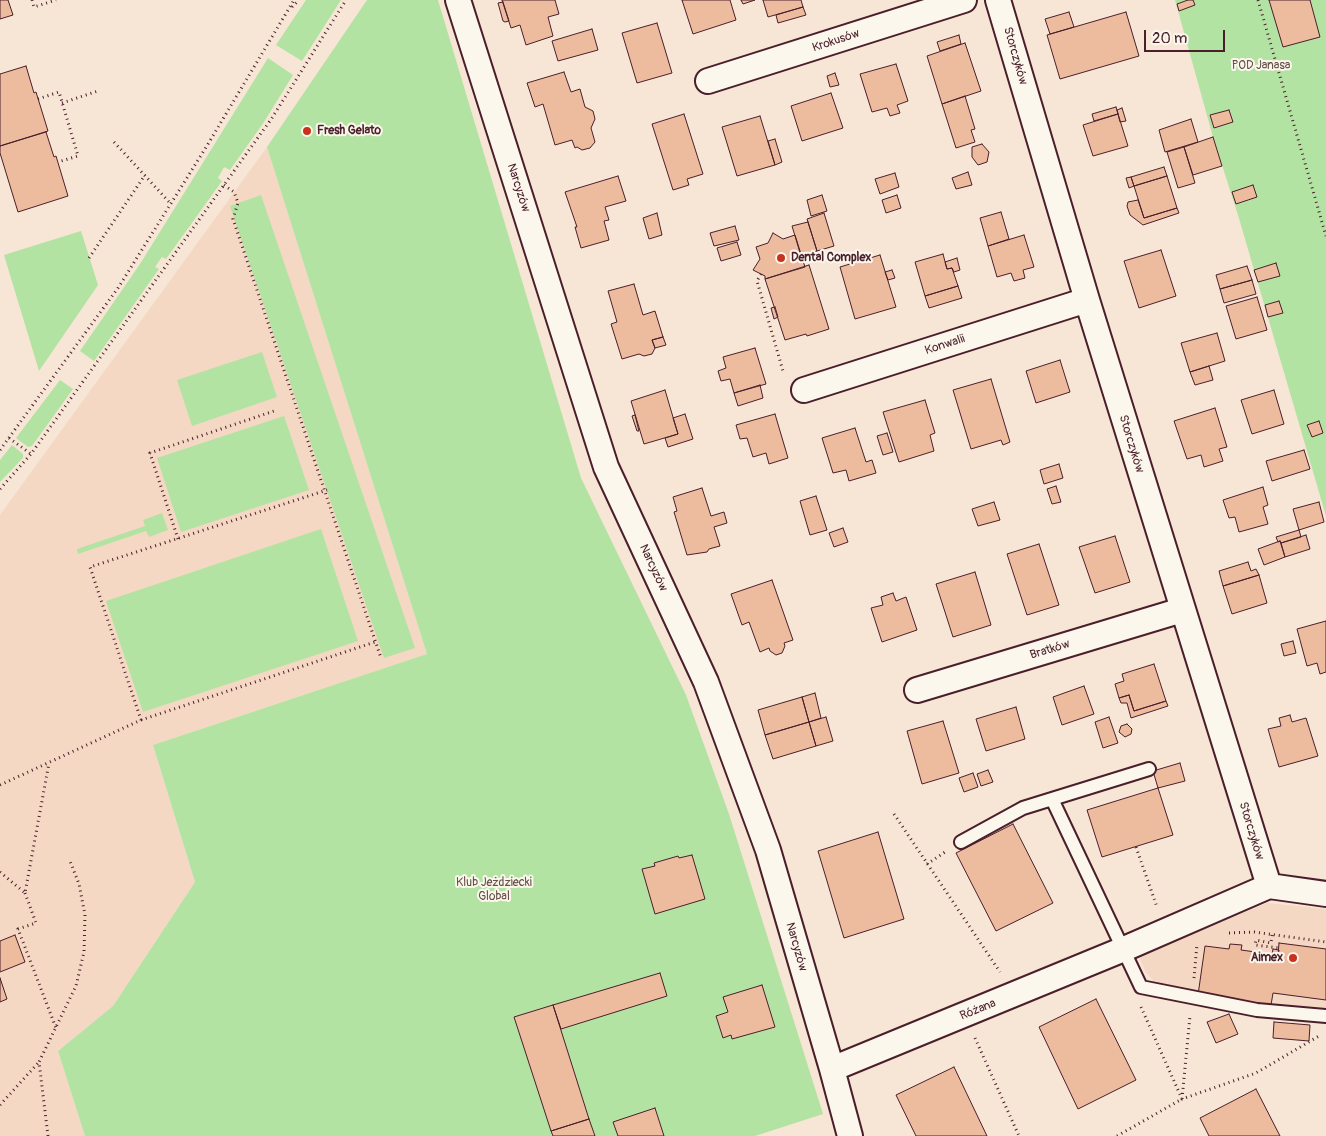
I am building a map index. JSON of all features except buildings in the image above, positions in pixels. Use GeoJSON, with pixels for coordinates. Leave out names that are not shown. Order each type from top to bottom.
{"type":"FeatureCollection","features":[{"type":"Feature","properties":{"kind":"street","name":"Narcyzów"},"geometry":{"type":"LineString","coordinates":[[458,0],[606,467],[706,682],[766,826],[850,1136]]}},
{"type":"Feature","properties":{"kind":"street","name":"Krokusów"},"geometry":{"type":"LineString","coordinates":[[708,81],[964,0]]}},
{"type":"Feature","properties":{"kind":"street","name":"Storczyków"},"geometry":{"type":"LineString","coordinates":[[998,0],[1087,300],[1269,886]]}},
{"type":"Feature","properties":{"kind":"street","name":"Konwalii"},"geometry":{"type":"LineString","coordinates":[[804,390],[1087,300]]}},
{"type":"Feature","properties":{"kind":"street","name":"Bratków"},"geometry":{"type":"LineString","coordinates":[[917,690],[1182,610]]}},
{"type":"Feature","properties":{"kind":"street"},"geometry":{"type":"LineString","coordinates":[[1269,886],[1326,894]]}},
{"type":"Feature","properties":{"kind":"street","name":"Różana"},"geometry":{"type":"LineString","coordinates":[[832,1069],[1124,949],[1269,886]]}},
{"type":"Feature","properties":{"kind":"lane"},"geometry":{"type":"LineString","coordinates":[[961,842],[1023,808],[1149,769]]}},
{"type":"Feature","properties":{"kind":"lane"},"geometry":{"type":"LineString","coordinates":[[1052,799],[1141,987],[1256,1010],[1326,1016]]}},
{"type":"Feature","properties":{"kind":"path"},"geometry":{"type":"LineString","coordinates":[[32,0],[34,7],[56,0]]}},
{"type":"Feature","properties":{"kind":"path"},"geometry":{"type":"LineString","coordinates":[[0,450],[118,288],[294,0]]}},
{"type":"Feature","properties":{"kind":"path"},"geometry":{"type":"LineString","coordinates":[[288,11],[299,0]]}},
{"type":"Feature","properties":{"kind":"path"},"geometry":{"type":"LineString","coordinates":[[0,489],[31,454],[272,118],[346,0]]}},
{"type":"Feature","properties":{"kind":"path"},"geometry":{"type":"LineString","coordinates":[[1258,0],[1326,236]]}},
{"type":"Feature","properties":{"kind":"path"},"geometry":{"type":"LineString","coordinates":[[62,103],[98,91]]}},
{"type":"Feature","properties":{"kind":"path"},"geometry":{"type":"LineString","coordinates":[[38,98],[59,92],[78,156],[58,162]]}},
{"type":"Feature","properties":{"kind":"path"},"geometry":{"type":"LineString","coordinates":[[114,142],[171,204]]}},
{"type":"Feature","properties":{"kind":"path"},"geometry":{"type":"LineString","coordinates":[[89,258],[146,175]]}},
{"type":"Feature","properties":{"kind":"path"},"geometry":{"type":"LineString","coordinates":[[224,185],[234,192],[238,203],[233,219],[326,490],[381,658]]}},
{"type":"Feature","properties":{"kind":"path"},"geometry":{"type":"LineString","coordinates":[[761,274],[757,281],[783,371]]}},
{"type":"Feature","properties":{"kind":"path"},"geometry":{"type":"LineString","coordinates":[[178,538],[150,452],[277,410]]}},
{"type":"Feature","properties":{"kind":"path"},"geometry":{"type":"LineString","coordinates":[[9,438],[31,454]]}},
{"type":"Feature","properties":{"kind":"path"},"geometry":{"type":"LineString","coordinates":[[141,720],[90,567],[326,490]]}},
{"type":"Feature","properties":{"kind":"path"},"geometry":{"type":"LineString","coordinates":[[0,785],[141,720],[377,642]]}},
{"type":"Feature","properties":{"kind":"path"},"geometry":{"type":"LineString","coordinates":[[24,893],[49,762]]}},
{"type":"Feature","properties":{"kind":"path"},"geometry":{"type":"LineString","coordinates":[[894,814],[1001,974]]}},
{"type":"Feature","properties":{"kind":"path"},"geometry":{"type":"LineString","coordinates":[[1136,847],[1159,915]]}},
{"type":"Feature","properties":{"kind":"path"},"geometry":{"type":"LineString","coordinates":[[0,1105],[39,1062],[76,986],[84,952],[85,914],[79,884],[70,861]]}},
{"type":"Feature","properties":{"kind":"path"},"geometry":{"type":"LineString","coordinates":[[0,872],[24,893],[36,923],[18,929],[56,1028]]}},
{"type":"Feature","properties":{"kind":"path"},"geometry":{"type":"LineString","coordinates":[[1226,933],[1254,932],[1326,942]]}},
{"type":"Feature","properties":{"kind":"path"},"geometry":{"type":"LineString","coordinates":[[1272,935],[1271,942],[1256,940],[1255,945],[1279,948]]}},
{"type":"Feature","properties":{"kind":"path"},"geometry":{"type":"LineString","coordinates":[[1182,1099],[1198,942]]}},
{"type":"Feature","properties":{"kind":"path"},"geometry":{"type":"LineString","coordinates":[[1141,987],[1135,994],[1182,1099]]}},
{"type":"Feature","properties":{"kind":"path"},"geometry":{"type":"LineString","coordinates":[[971,1029],[1019,1136]]}},
{"type":"Feature","properties":{"kind":"path"},"geometry":{"type":"LineString","coordinates":[[1117,1136],[1182,1099],[1256,1073],[1326,1032]]}},
{"type":"Feature","properties":{"kind":"path"},"geometry":{"type":"LineString","coordinates":[[39,1062],[48,1136]]}},
{"type":"Feature","properties":{"kind":"shaded area"},"geometry":{"type":"Polygon","coordinates":[[[267,147],[427,654],[153,745],[195,882],[113,1006],[58,1051],[85,1136],[0,1136],[0,515],[267,147]]]}},
{"type":"Feature","properties":{"kind":"shaded area"},"geometry":{"type":"Polygon","coordinates":[[[1267,903],[1326,909],[1326,1011],[1198,995],[1155,983],[1145,971],[1139,956],[1267,903]]]}},
{"type":"Feature","properties":{"kind":"green space"},"geometry":{"type":"Polygon","coordinates":[[[306,0],[341,0],[302,61],[276,45],[306,0]]]}},
{"type":"Feature","properties":{"kind":"green space","name":"Klub Jeżdziecki Global"},"geometry":{"type":"Polygon","coordinates":[[[367,0],[438,0],[581,478],[686,695],[729,814],[823,1114],[755,1136],[85,1136],[58,1051],[113,1006],[195,882],[153,745],[427,654],[267,147],[367,0]]]}},
{"type":"Feature","properties":{"kind":"green space","name":"POD Janasa"},"geometry":{"type":"Polygon","coordinates":[[[1175,0],[1326,0],[1326,516],[1238,215],[1213,137],[1175,0]]]}},
{"type":"Feature","properties":{"kind":"green space"},"geometry":{"type":"Polygon","coordinates":[[[268,58],[293,75],[264,122],[230,170],[224,167],[218,178],[222,181],[166,259],[162,257],[155,267],[159,269],[94,361],[80,351],[140,264],[268,58]]]}},
{"type":"Feature","properties":{"kind":"green space"},"geometry":{"type":"Polygon","coordinates":[[[261,195],[415,648],[384,658],[230,206],[261,195]]]}},
{"type":"Feature","properties":{"kind":"green space"},"geometry":{"type":"Polygon","coordinates":[[[81,231],[98,285],[39,371],[4,255],[81,231]]]}},
{"type":"Feature","properties":{"kind":"green space"},"geometry":{"type":"Polygon","coordinates":[[[262,352],[277,397],[192,426],[177,380],[262,352]]]}},
{"type":"Feature","properties":{"kind":"green space"},"geometry":{"type":"Polygon","coordinates":[[[60,380],[73,389],[32,446],[28,447],[16,438],[60,380]]]}},
{"type":"Feature","properties":{"kind":"green space"},"geometry":{"type":"Polygon","coordinates":[[[284,416],[309,490],[181,532],[157,458],[284,416]]]}},
{"type":"Feature","properties":{"kind":"green space"},"geometry":{"type":"Polygon","coordinates":[[[12,445],[23,454],[23,458],[0,482],[0,460],[12,445]]]}},
{"type":"Feature","properties":{"kind":"green space"},"geometry":{"type":"Polygon","coordinates":[[[162,513],[168,530],[149,537],[146,531],[78,554],[77,549],[145,526],[143,520],[162,513]]]}},
{"type":"Feature","properties":{"kind":"green space"},"geometry":{"type":"Polygon","coordinates":[[[321,529],[358,641],[143,712],[106,601],[321,529]]]}},
{"type":"Feature","properties":{"kind":"place","name":"Fresh Gelato"},"geometry":{"type":"Point","coordinates":[307,131]}},
{"type":"Feature","properties":{"kind":"place","name":"Dental Complex"},"geometry":{"type":"Point","coordinates":[781,258]}},
{"type":"Feature","properties":{"kind":"place","name":"Aimex"},"geometry":{"type":"Point","coordinates":[1293,958]}}]}
